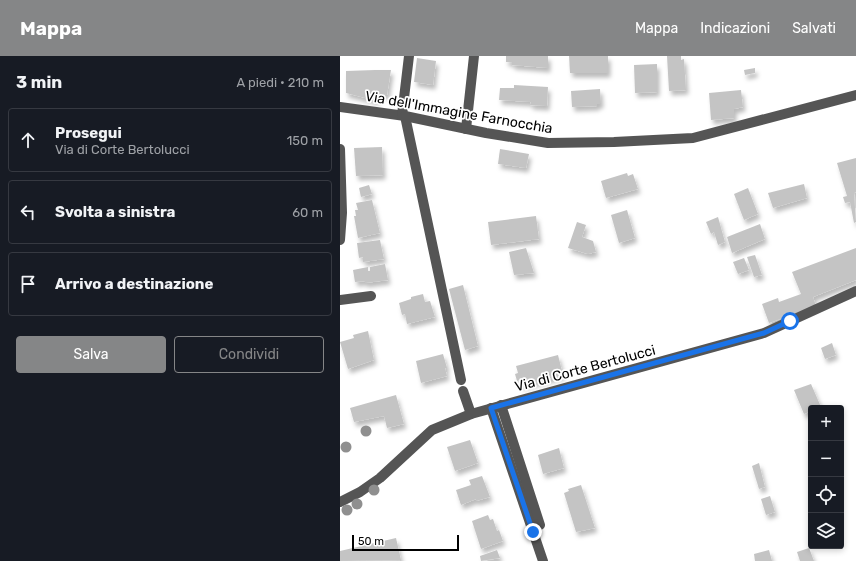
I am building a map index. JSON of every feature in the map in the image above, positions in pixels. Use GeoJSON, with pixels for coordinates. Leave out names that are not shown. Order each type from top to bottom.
{"type":"FeatureCollection","features":[{"type":"Feature","properties":{"kind":"street"},"geometry":{"type":"LineString","coordinates":[[409,56],[404,116],[462,380]]}},
{"type":"Feature","properties":{"kind":"street"},"geometry":{"type":"LineString","coordinates":[[466,129],[474,56]]}},
{"type":"Feature","properties":{"kind":"street","name":"Via dell'Immagine Farnocchia"},"geometry":{"type":"LineString","coordinates":[[340,107],[404,116],[466,129],[548,143],[692,138],[856,95]]}},
{"type":"Feature","properties":{"kind":"street"},"geometry":{"type":"LineString","coordinates":[[340,150],[342,213],[340,240]]}},
{"type":"Feature","properties":{"kind":"street","name":"Via di Corte Bertolucci"},"geometry":{"type":"LineString","coordinates":[[340,502],[360,492],[380,478],[432,430],[471,414],[764,333],[856,291]]}},
{"type":"Feature","properties":{"kind":"street"},"geometry":{"type":"LineString","coordinates":[[340,300],[371,296]]}},
{"type":"Feature","properties":{"kind":"street"},"geometry":{"type":"LineString","coordinates":[[463,391],[471,414]]}},
{"type":"Feature","properties":{"kind":"street"},"geometry":{"type":"LineString","coordinates":[[496,407],[540,525]]}},
{"type":"Feature","properties":{"kind":"street"},"geometry":{"type":"LineString","coordinates":[[496,407],[543,561]]}},
{"type":"Feature","properties":{"kind":"building"},"geometry":{"type":"Polygon","coordinates":[[[506,56],[548,56],[548,68],[512,65],[512,62],[506,62],[506,56]]]}},
{"type":"Feature","properties":{"kind":"building"},"geometry":{"type":"Polygon","coordinates":[[[569,56],[608,56],[608,73],[570,73],[569,56]]]}},
{"type":"Feature","properties":{"kind":"building"},"geometry":{"type":"Polygon","coordinates":[[[667,56],[681,56],[681,60],[684,59],[686,90],[669,91],[667,56]]]}},
{"type":"Feature","properties":{"kind":"building"},"geometry":{"type":"Polygon","coordinates":[[[417,58],[436,61],[433,85],[414,82],[417,58]]]}},
{"type":"Feature","properties":{"kind":"building"},"geometry":{"type":"Polygon","coordinates":[[[657,64],[657,92],[635,93],[634,65],[657,64]]]}},
{"type":"Feature","properties":{"kind":"building"},"geometry":{"type":"Polygon","coordinates":[[[755,68],[755,73],[745,75],[744,70],[755,68]]]}},
{"type":"Feature","properties":{"kind":"building"},"geometry":{"type":"Polygon","coordinates":[[[391,70],[387,95],[378,94],[377,101],[346,93],[346,71],[391,70]]]}},
{"type":"Feature","properties":{"kind":"building"},"geometry":{"type":"Polygon","coordinates":[[[514,85],[548,87],[547,106],[530,105],[531,102],[499,100],[500,88],[514,88],[514,85]]]}},
{"type":"Feature","properties":{"kind":"building"},"geometry":{"type":"Polygon","coordinates":[[[600,89],[601,104],[597,104],[597,106],[572,107],[571,91],[600,89]]]}},
{"type":"Feature","properties":{"kind":"building"},"geometry":{"type":"Polygon","coordinates":[[[741,90],[743,107],[734,109],[734,118],[711,120],[709,93],[741,90]]]}},
{"type":"Feature","properties":{"kind":"building"},"geometry":{"type":"Polygon","coordinates":[[[382,147],[383,175],[356,176],[354,148],[382,147]]]}},
{"type":"Feature","properties":{"kind":"building"},"geometry":{"type":"Polygon","coordinates":[[[500,149],[529,154],[526,168],[498,164],[500,149]]]}},
{"type":"Feature","properties":{"kind":"building"},"geometry":{"type":"Polygon","coordinates":[[[856,158],[856,192],[854,193],[856,222],[854,223],[850,202],[845,203],[843,197],[847,196],[837,163],[856,158]]]}},
{"type":"Feature","properties":{"kind":"building"},"geometry":{"type":"Polygon","coordinates":[[[627,173],[628,176],[633,174],[638,189],[606,198],[601,181],[627,173]]]}},
{"type":"Feature","properties":{"kind":"building"},"geometry":{"type":"Polygon","coordinates":[[[804,184],[807,198],[773,208],[768,193],[804,184]]]}},
{"type":"Feature","properties":{"kind":"building"},"geometry":{"type":"Polygon","coordinates":[[[369,185],[372,194],[361,197],[359,188],[369,185]]]}},
{"type":"Feature","properties":{"kind":"building"},"geometry":{"type":"Polygon","coordinates":[[[748,188],[758,214],[744,220],[734,194],[748,188]]]}},
{"type":"Feature","properties":{"kind":"building"},"geometry":{"type":"Polygon","coordinates":[[[372,200],[380,233],[358,238],[354,216],[356,216],[355,210],[358,210],[356,203],[372,200]]]}},
{"type":"Feature","properties":{"kind":"building"},"geometry":{"type":"Polygon","coordinates":[[[627,210],[635,238],[619,243],[611,215],[627,210]]]}},
{"type":"Feature","properties":{"kind":"building"},"geometry":{"type":"Polygon","coordinates":[[[536,216],[539,239],[491,245],[488,222],[536,216]]]}},
{"type":"Feature","properties":{"kind":"building"},"geometry":{"type":"Polygon","coordinates":[[[718,217],[725,242],[718,245],[714,232],[711,234],[706,222],[718,217]]]}},
{"type":"Feature","properties":{"kind":"building"},"geometry":{"type":"Polygon","coordinates":[[[577,222],[586,225],[582,237],[593,241],[596,252],[588,254],[568,248],[577,222]]]}},
{"type":"Feature","properties":{"kind":"building"},"geometry":{"type":"Polygon","coordinates":[[[760,224],[765,239],[732,253],[727,237],[760,224]]]}},
{"type":"Feature","properties":{"kind":"building"},"geometry":{"type":"Polygon","coordinates":[[[380,240],[384,259],[363,262],[363,257],[359,258],[357,243],[380,240]]]}},
{"type":"Feature","properties":{"kind":"building"},"geometry":{"type":"Polygon","coordinates":[[[526,248],[534,273],[514,275],[509,252],[526,248]]]}},
{"type":"Feature","properties":{"kind":"building"},"geometry":{"type":"Polygon","coordinates":[[[856,248],[856,280],[813,297],[816,306],[769,323],[762,304],[778,298],[779,302],[801,294],[792,272],[856,248]]]}},
{"type":"Feature","properties":{"kind":"building"},"geometry":{"type":"Polygon","coordinates":[[[755,255],[762,275],[754,277],[747,257],[755,255]]]}},
{"type":"Feature","properties":{"kind":"building"},"geometry":{"type":"Polygon","coordinates":[[[744,258],[749,270],[738,274],[733,262],[744,258]]]}},
{"type":"Feature","properties":{"kind":"building"},"geometry":{"type":"Polygon","coordinates":[[[385,264],[388,280],[365,283],[365,281],[355,282],[353,270],[368,267],[368,271],[370,271],[370,267],[385,264]]]}},
{"type":"Feature","properties":{"kind":"building"},"geometry":{"type":"Polygon","coordinates":[[[463,285],[478,346],[465,350],[449,289],[463,285]]]}},
{"type":"Feature","properties":{"kind":"building"},"geometry":{"type":"Polygon","coordinates":[[[423,294],[425,302],[430,301],[435,317],[407,324],[405,314],[402,315],[399,303],[411,299],[411,297],[423,294]]]}},
{"type":"Feature","properties":{"kind":"building"},"geometry":{"type":"Polygon","coordinates":[[[368,331],[374,360],[348,369],[340,342],[354,338],[353,335],[368,331]]]}},
{"type":"Feature","properties":{"kind":"building"},"geometry":{"type":"Polygon","coordinates":[[[832,343],[836,355],[825,359],[821,348],[832,343]]]}},
{"type":"Feature","properties":{"kind":"building"},"geometry":{"type":"Polygon","coordinates":[[[443,354],[447,368],[445,368],[447,376],[421,383],[416,361],[443,354]]]}},
{"type":"Feature","properties":{"kind":"building"},"geometry":{"type":"Polygon","coordinates":[[[558,355],[563,375],[521,386],[520,380],[517,381],[515,374],[518,373],[516,366],[558,355]]]}},
{"type":"Feature","properties":{"kind":"building"},"geometry":{"type":"Polygon","coordinates":[[[811,384],[820,405],[808,405],[808,412],[804,414],[794,390],[811,384]]]}},
{"type":"Feature","properties":{"kind":"building"},"geometry":{"type":"Polygon","coordinates":[[[396,395],[404,424],[387,428],[384,416],[354,422],[350,408],[396,395]]]}},
{"type":"Feature","properties":{"kind":"building"},"geometry":{"type":"Polygon","coordinates":[[[470,440],[478,463],[455,471],[447,447],[470,440]]]}},
{"type":"Feature","properties":{"kind":"building"},"geometry":{"type":"Polygon","coordinates":[[[559,448],[564,468],[543,474],[538,455],[559,448]]]}},
{"type":"Feature","properties":{"kind":"building"},"geometry":{"type":"Polygon","coordinates":[[[759,463],[765,487],[759,489],[752,466],[759,463]]]}},
{"type":"Feature","properties":{"kind":"building"},"geometry":{"type":"Polygon","coordinates":[[[482,476],[490,497],[476,501],[476,499],[461,505],[456,490],[471,485],[469,480],[482,476]]]}},
{"type":"Feature","properties":{"kind":"building"},"geometry":{"type":"Polygon","coordinates":[[[581,485],[595,528],[576,532],[564,493],[569,491],[568,489],[581,485]]]}},
{"type":"Feature","properties":{"kind":"building"},"geometry":{"type":"Polygon","coordinates":[[[770,496],[775,512],[766,515],[761,499],[770,496]]]}},
{"type":"Feature","properties":{"kind":"building"},"geometry":{"type":"Polygon","coordinates":[[[488,515],[490,520],[493,519],[497,531],[499,530],[503,541],[481,549],[472,521],[488,515]]]}},
{"type":"Feature","properties":{"kind":"building"},"geometry":{"type":"Polygon","coordinates":[[[396,538],[401,560],[340,561],[340,551],[396,538]]]}},
{"type":"Feature","properties":{"kind":"building"},"geometry":{"type":"Polygon","coordinates":[[[809,549],[814,561],[800,561],[797,552],[809,549]]]}},
{"type":"Feature","properties":{"kind":"building"},"geometry":{"type":"Polygon","coordinates":[[[497,550],[500,558],[481,561],[480,556],[497,550]]]}},
{"type":"Feature","properties":{"kind":"building"},"geometry":{"type":"Polygon","coordinates":[[[769,550],[772,561],[755,561],[754,554],[769,550]]]}},
{"type":"Feature","properties":{"kind":"route"},"geometry":{"type":"LineString","coordinates":[[533,532],[491,408],[764,333],[790,321]]}}]}
